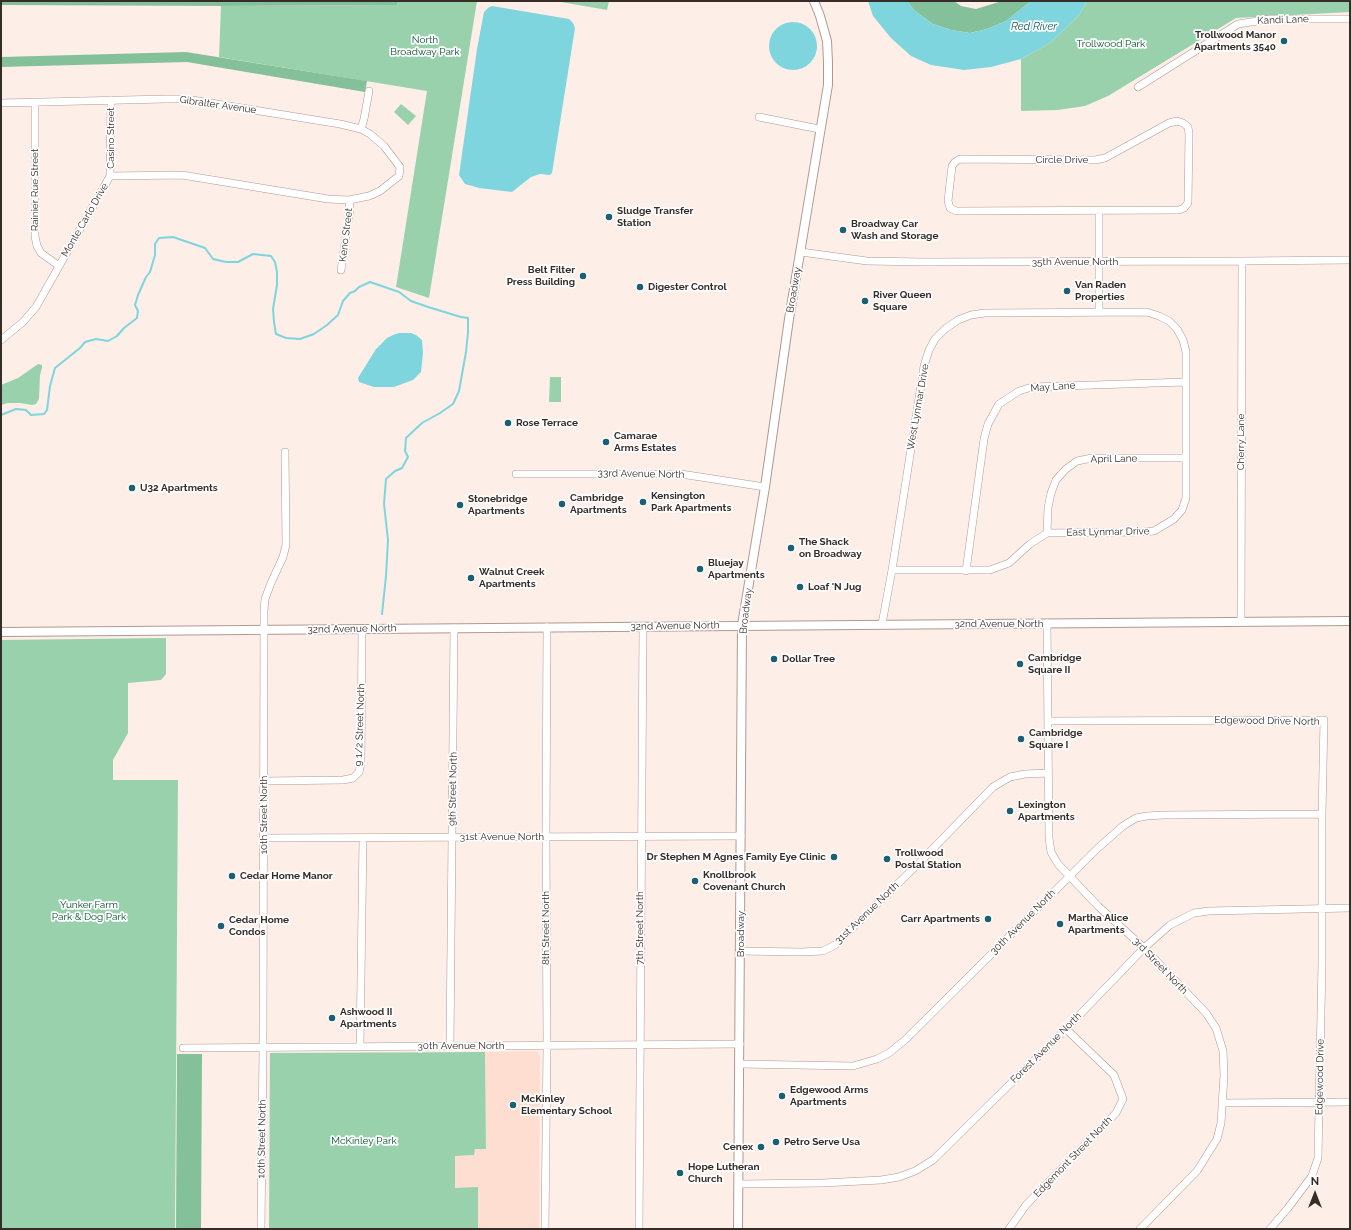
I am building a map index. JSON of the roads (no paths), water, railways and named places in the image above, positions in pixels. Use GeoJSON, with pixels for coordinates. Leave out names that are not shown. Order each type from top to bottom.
{"type":"FeatureCollection","features":[{"type":"Feature","properties":{"kind":"street","name":"Broadway"},"geometry":{"type":"LineString","coordinates":[[738,1229],[742,625],[819,130],[828,85],[827,41],[814,1]]}},
{"type":"Feature","properties":{"kind":"street","name":"Kandi Lane"},"geometry":{"type":"LineString","coordinates":[[1138,87],[1238,24],[1270,19],[1350,19]]}},
{"type":"Feature","properties":{"kind":"street"},"geometry":{"type":"LineString","coordinates":[[361,129],[369,91]]}},
{"type":"Feature","properties":{"kind":"street","name":"Gibralter Avenue"},"geometry":{"type":"LineString","coordinates":[[1,103],[186,99],[340,124],[361,129]]}},
{"type":"Feature","properties":{"kind":"street","name":"Casino Street"},"geometry":{"type":"LineString","coordinates":[[110,176],[111,100]]}},
{"type":"Feature","properties":{"kind":"street","name":"Rainier Rue Street"},"geometry":{"type":"LineString","coordinates":[[35,102],[35,236],[37,246],[41,253],[59,266]]}},
{"type":"Feature","properties":{"kind":"street"},"geometry":{"type":"LineString","coordinates":[[759,117],[819,130]]}},
{"type":"Feature","properties":{"kind":"street","name":"Circle Drive"},"geometry":{"type":"LineString","coordinates":[[1177,121],[1183,122],[1188,127],[1188,203],[1184,208],[1178,210],[1099,211],[956,211],[950,208],[948,201],[952,166],[960,159],[1095,160],[1105,158],[1169,123],[1177,121]]}},
{"type":"Feature","properties":{"kind":"street","name":"Keno Street"},"geometry":{"type":"LineString","coordinates":[[341,270],[350,210],[349,200],[364,197],[380,191],[399,176],[400,167],[391,154],[378,140],[361,129]]}},
{"type":"Feature","properties":{"kind":"street","name":"Monte Carlo Drive"},"geometry":{"type":"LineString","coordinates":[[1,340],[23,322],[36,307],[110,176],[182,175],[328,199],[349,200]]}},
{"type":"Feature","properties":{"kind":"street"},"geometry":{"type":"LineString","coordinates":[[1099,211],[1099,312]]}},
{"type":"Feature","properties":{"kind":"street","name":"35th Avenue North"},"geometry":{"type":"LineString","coordinates":[[801,252],[867,261],[923,262],[1350,260]]}},
{"type":"Feature","properties":{"kind":"street","name":"Cherry Lane"},"geometry":{"type":"LineString","coordinates":[[1241,622],[1242,261]]}},
{"type":"Feature","properties":{"kind":"street","name":"East Lynmar Drive"},"geometry":{"type":"LineString","coordinates":[[1047,533],[1154,531],[1174,519],[1182,510],[1186,498],[1186,352],[1183,340],[1177,329],[1169,321],[1147,312],[1099,312]]}},
{"type":"Feature","properties":{"kind":"street","name":"West Lynmar Drive"},"geometry":{"type":"LineString","coordinates":[[882,624],[924,366],[929,350],[935,339],[944,328],[971,315],[985,313],[1099,312]]}},
{"type":"Feature","properties":{"kind":"street","name":"May Lane"},"geometry":{"type":"LineString","coordinates":[[966,570],[984,439],[988,424],[999,404],[1019,391],[1032,387],[1186,382]]}},
{"type":"Feature","properties":{"kind":"street","name":"10th Street North"},"geometry":{"type":"LineString","coordinates":[[261,1229],[264,630],[265,599],[283,557],[286,545],[285,452]]}},
{"type":"Feature","properties":{"kind":"street","name":"April Lane"},"geometry":{"type":"LineString","coordinates":[[1047,533],[1048,508],[1051,493],[1056,480],[1066,469],[1077,461],[1092,458],[1186,458]]}},
{"type":"Feature","properties":{"kind":"street","name":"33rd Avenue North"},"geometry":{"type":"LineString","coordinates":[[516,474],[681,474],[764,487]]}},
{"type":"Feature","properties":{"kind":"street"},"geometry":{"type":"LineString","coordinates":[[892,570],[990,570],[1009,563],[1030,544],[1047,533]]}},
{"type":"Feature","properties":{"kind":"street","name":"32nd Avenue North"},"geometry":{"type":"LineString","coordinates":[[1,632],[1350,621]]}},
{"type":"Feature","properties":{"kind":"street","name":"3rd Street North"},"geometry":{"type":"LineString","coordinates":[[1047,623],[1049,838],[1051,852],[1058,864],[1069,876],[1098,906],[1144,948],[1206,1013],[1216,1028],[1223,1051],[1224,1075],[1221,1123],[1217,1139],[1197,1171],[1140,1229]]}},
{"type":"Feature","properties":{"kind":"street","name":"7th Street North"},"geometry":{"type":"LineString","coordinates":[[639,1229],[643,626]]}},
{"type":"Feature","properties":{"kind":"street","name":"8th Street North"},"geometry":{"type":"LineString","coordinates":[[545,1229],[547,1046],[547,627]]}},
{"type":"Feature","properties":{"kind":"street","name":"9th Street North"},"geometry":{"type":"LineString","coordinates":[[450,1046],[454,628]]}},
{"type":"Feature","properties":{"kind":"street","name":"9 1/2 Street North"},"geometry":{"type":"LineString","coordinates":[[264,781],[343,780],[353,778],[359,772],[361,763],[362,629]]}},
{"type":"Feature","properties":{"kind":"street","name":"Edgewood Drive North"},"geometry":{"type":"LineString","coordinates":[[1048,721],[1324,720],[1322,908]]}},
{"type":"Feature","properties":{"kind":"street","name":"31st Avenue North"},"geometry":{"type":"LineString","coordinates":[[740,951],[817,951],[835,945],[916,866],[993,787],[1010,777],[1024,774],[1048,773]]}},
{"type":"Feature","properties":{"kind":"street","name":"30th Avenue North"},"geometry":{"type":"LineString","coordinates":[[740,1064],[853,1066],[877,1059],[889,1053],[905,1040],[1099,847],[1123,826],[1136,818],[1163,815],[1322,814]]}},
{"type":"Feature","properties":{"kind":"street","name":"31st Avenue North"},"geometry":{"type":"LineString","coordinates":[[264,838],[741,836]]}},
{"type":"Feature","properties":{"kind":"street"},"geometry":{"type":"LineString","coordinates":[[360,1047],[363,838]]}},
{"type":"Feature","properties":{"kind":"street","name":"Edgewood Drive"},"geometry":{"type":"LineString","coordinates":[[1270,1229],[1312,1176],[1318,1158],[1322,908]]}},
{"type":"Feature","properties":{"kind":"street","name":"Forest Avenue North"},"geometry":{"type":"LineString","coordinates":[[739,1184],[823,1183],[882,1180],[899,1177],[914,1171],[934,1160],[1066,1029],[1144,948],[1170,925],[1194,913],[1209,911],[1350,908]]}},
{"type":"Feature","properties":{"kind":"street","name":"Edgemont Street North"},"geometry":{"type":"LineString","coordinates":[[1009,1229],[1026,1205],[1116,1113],[1123,1099],[1114,1075],[1066,1029]]}},
{"type":"Feature","properties":{"kind":"street","name":"30th Avenue North"},"geometry":{"type":"LineString","coordinates":[[183,1048],[740,1044]]}},
{"type":"Feature","properties":{"kind":"street"},"geometry":{"type":"LineString","coordinates":[[1222,1103],[1350,1102]]}},
{"type":"Feature","properties":{"kind":"water","name":"Red River"},"geometry":{"type":"Polygon","coordinates":[[[868,1],[907,1],[914,10],[933,24],[951,30],[970,33],[987,29],[1006,21],[1031,1],[1087,1],[1079,15],[1050,43],[1021,59],[991,67],[964,70],[931,65],[911,56],[891,38],[873,16],[868,1]]]}},
{"type":"Feature","properties":{"kind":"water"},"geometry":{"type":"Polygon","coordinates":[[[492,6],[569,19],[575,28],[552,173],[550,175],[540,174],[531,177],[512,192],[479,188],[465,184],[459,175],[477,49],[484,12],[492,6]]]}},
{"type":"Feature","properties":{"kind":"water"},"geometry":{"type":"Polygon","coordinates":[[[793,22],[802,24],[810,29],[815,37],[817,46],[815,55],[810,63],[802,68],[793,70],[784,68],[776,63],[771,55],[769,46],[771,37],[776,29],[784,24],[793,22]]]}},
{"type":"Feature","properties":{"kind":"water"},"geometry":{"type":"Polygon","coordinates":[[[399,333],[411,333],[422,340],[423,353],[421,372],[413,380],[394,387],[374,387],[359,382],[358,378],[376,349],[387,338],[399,333]]]}},
{"type":"Feature","properties":{"kind":"waterway"},"geometry":{"type":"LineString","coordinates":[[1,415],[16,409],[26,410],[31,415],[44,414],[47,410],[50,386],[55,368],[80,348],[85,342],[96,339],[108,341],[117,336],[124,328],[137,318],[138,311],[135,305],[146,277],[150,272],[155,255],[155,244],[159,238],[173,237],[205,248],[213,259],[226,262],[238,262],[253,254],[271,256],[275,262],[277,272],[277,285],[273,309],[276,334],[286,338],[300,339],[314,334],[338,315],[343,301],[350,293],[370,282],[399,292],[411,301],[468,318],[466,352],[459,391],[453,404],[422,423],[406,438],[405,451],[408,457],[402,468],[395,471],[386,479],[384,504],[388,540],[382,614]]}},
{"type":"Feature","properties":{"kind":"place","name":"Trollwood Manor Apartments 3540"},"geometry":{"type":"Point","coordinates":[1284,41]}},
{"type":"Feature","properties":{"kind":"place","name":"Sludge Transfer Station"},"geometry":{"type":"Point","coordinates":[609,217]}},
{"type":"Feature","properties":{"kind":"place","name":"Broadway Car Wash and Storage"},"geometry":{"type":"Point","coordinates":[843,230]}},
{"type":"Feature","properties":{"kind":"place","name":"Belt Filter Press Building"},"geometry":{"type":"Point","coordinates":[583,276]}},
{"type":"Feature","properties":{"kind":"place","name":"Digester Control"},"geometry":{"type":"Point","coordinates":[640,287]}},
{"type":"Feature","properties":{"kind":"place","name":"Van Raden Properties"},"geometry":{"type":"Point","coordinates":[1067,291]}},
{"type":"Feature","properties":{"kind":"place","name":"River Queen Square"},"geometry":{"type":"Point","coordinates":[865,301]}},
{"type":"Feature","properties":{"kind":"place","name":"Rose Terrace"},"geometry":{"type":"Point","coordinates":[508,423]}},
{"type":"Feature","properties":{"kind":"place","name":"Camarae Arms Estates"},"geometry":{"type":"Point","coordinates":[606,442]}},
{"type":"Feature","properties":{"kind":"place","name":"U32 Apartments"},"geometry":{"type":"Point","coordinates":[132,488]}},
{"type":"Feature","properties":{"kind":"place","name":"Kensington Park Apartments"},"geometry":{"type":"Point","coordinates":[643,502]}},
{"type":"Feature","properties":{"kind":"place","name":"Cambridge Apartments"},"geometry":{"type":"Point","coordinates":[562,504]}},
{"type":"Feature","properties":{"kind":"place","name":"Stonebridge Apartments"},"geometry":{"type":"Point","coordinates":[460,505]}},
{"type":"Feature","properties":{"kind":"place","name":"The Shack on Broadway"},"geometry":{"type":"Point","coordinates":[791,548]}},
{"type":"Feature","properties":{"kind":"place","name":"Bluejay Apartments"},"geometry":{"type":"Point","coordinates":[700,569]}},
{"type":"Feature","properties":{"kind":"place","name":"Walnut Creek Apartments"},"geometry":{"type":"Point","coordinates":[471,578]}},
{"type":"Feature","properties":{"kind":"place","name":"Loaf 'N Jug"},"geometry":{"type":"Point","coordinates":[800,587]}},
{"type":"Feature","properties":{"kind":"place","name":"Dollar Tree"},"geometry":{"type":"Point","coordinates":[774,659]}},
{"type":"Feature","properties":{"kind":"place","name":"Cambridge Square II"},"geometry":{"type":"Point","coordinates":[1020,664]}},
{"type":"Feature","properties":{"kind":"place","name":"Cambridge Square I"},"geometry":{"type":"Point","coordinates":[1021,739]}},
{"type":"Feature","properties":{"kind":"place","name":"Lexington Apartments"},"geometry":{"type":"Point","coordinates":[1010,811]}},
{"type":"Feature","properties":{"kind":"place","name":"Dr Stephen M Agnes Family Eye Clinic"},"geometry":{"type":"Point","coordinates":[834,857]}},
{"type":"Feature","properties":{"kind":"place","name":"Trollwood Postal Station"},"geometry":{"type":"Point","coordinates":[887,859]}},
{"type":"Feature","properties":{"kind":"place","name":"Cedar Home Manor"},"geometry":{"type":"Point","coordinates":[232,876]}},
{"type":"Feature","properties":{"kind":"place","name":"Knollbrook Covenant Church"},"geometry":{"type":"Point","coordinates":[695,881]}},
{"type":"Feature","properties":{"kind":"place","name":"Carr Apartments"},"geometry":{"type":"Point","coordinates":[988,919]}},
{"type":"Feature","properties":{"kind":"place","name":"Martha Alice Apartments"},"geometry":{"type":"Point","coordinates":[1060,924]}},
{"type":"Feature","properties":{"kind":"place","name":"Cedar Home Condos"},"geometry":{"type":"Point","coordinates":[221,926]}},
{"type":"Feature","properties":{"kind":"place","name":"Ashwood II Apartments"},"geometry":{"type":"Point","coordinates":[332,1018]}},
{"type":"Feature","properties":{"kind":"place","name":"Edgewood Arms Apartments"},"geometry":{"type":"Point","coordinates":[782,1096]}},
{"type":"Feature","properties":{"kind":"place","name":"McKinley Elementary School"},"geometry":{"type":"Point","coordinates":[513,1105]}},
{"type":"Feature","properties":{"kind":"place","name":"Petro Serve Usa"},"geometry":{"type":"Point","coordinates":[776,1142]}},
{"type":"Feature","properties":{"kind":"place","name":"Cenex"},"geometry":{"type":"Point","coordinates":[761,1147]}},
{"type":"Feature","properties":{"kind":"place","name":"Hope Lutheran Church"},"geometry":{"type":"Point","coordinates":[680,1173]}},
{"type":"Feature","properties":{"kind":"park label","name":"Trollwood Park"},"geometry":{"type":"Point","coordinates":[1111,44]}},
{"type":"Feature","properties":{"kind":"park label","name":"North Broadway Park"},"geometry":{"type":"Point","coordinates":[425,46]}},
{"type":"Feature","properties":{"kind":"park label","name":"Yunker Farm Park & Dog Park"},"geometry":{"type":"Point","coordinates":[89,910]}},
{"type":"Feature","properties":{"kind":"park label","name":"McKinley Park"},"geometry":{"type":"Point","coordinates":[364,1141]}}]}
